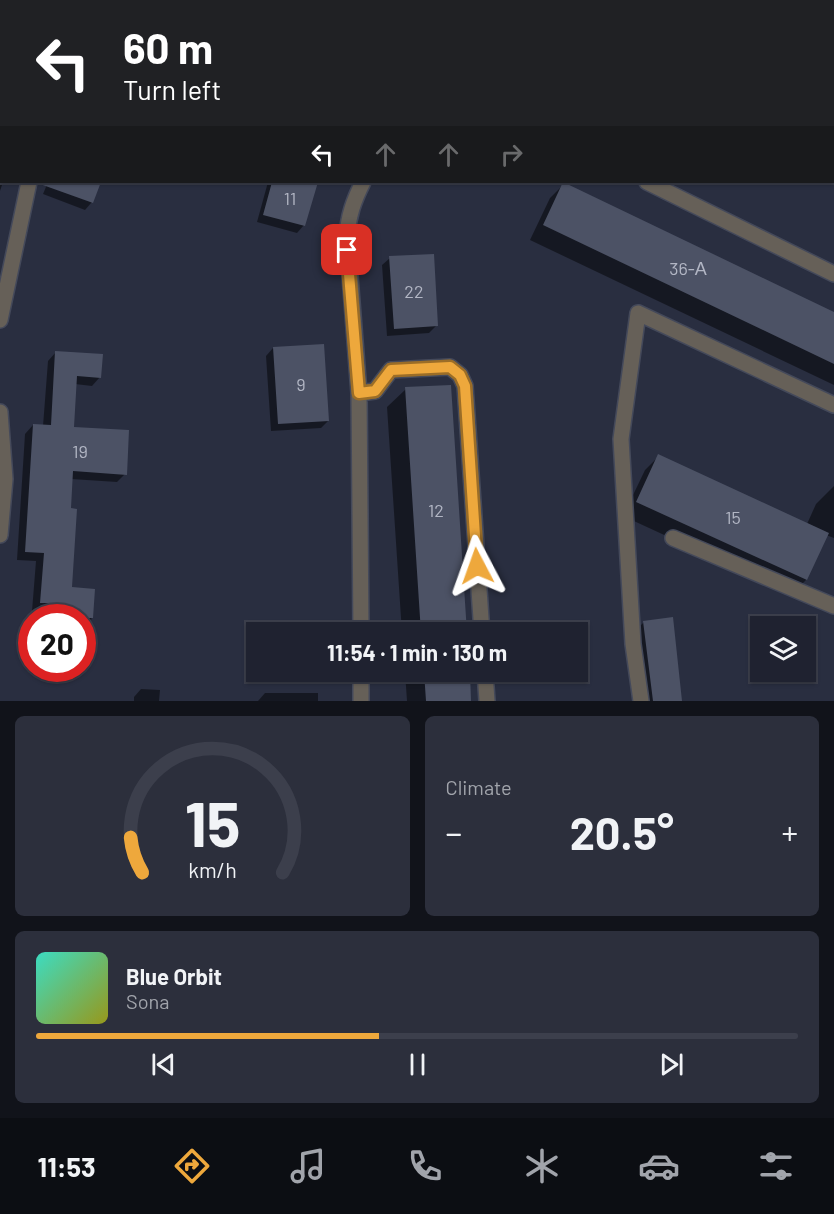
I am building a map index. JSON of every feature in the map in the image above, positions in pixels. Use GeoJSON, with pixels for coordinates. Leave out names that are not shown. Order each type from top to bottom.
{"type":"FeatureCollection","features":[{"type":"Feature","properties":{"kind":"street"},"geometry":{"type":"LineString","coordinates":[[0,320],[29,183]]}},
{"type":"Feature","properties":{"kind":"street"},"geometry":{"type":"LineString","coordinates":[[361,622],[359,393],[347,237],[348,219],[363,183]]}},
{"type":"Feature","properties":{"kind":"street"},"geometry":{"type":"LineString","coordinates":[[649,183],[834,274]]}},
{"type":"Feature","properties":{"kind":"street"},"geometry":{"type":"LineString","coordinates":[[641,701],[633,644],[621,439],[638,313],[834,405]]}},
{"type":"Feature","properties":{"kind":"street"},"geometry":{"type":"LineString","coordinates":[[359,393],[375,391],[391,370],[450,367],[460,375],[465,386],[481,622]]}},
{"type":"Feature","properties":{"kind":"street"},"geometry":{"type":"LineString","coordinates":[[0,412],[5,479],[0,535]]}},
{"type":"Feature","properties":{"kind":"street"},"geometry":{"type":"LineString","coordinates":[[673,538],[834,606]]}},
{"type":"Feature","properties":{"kind":"street"},"geometry":{"type":"LineString","coordinates":[[361,682],[361,701]]}},
{"type":"Feature","properties":{"kind":"street"},"geometry":{"type":"LineString","coordinates":[[486,682],[487,701]]}},
{"type":"Feature","properties":{"kind":"building"},"geometry":{"type":"Polygon","coordinates":[[[40,183],[101,183],[93,203],[40,183]]]}},
{"type":"Feature","properties":{"kind":"building"},"geometry":{"type":"Polygon","coordinates":[[[272,183],[318,183],[305,226],[263,215],[272,183]]]}},
{"type":"Feature","properties":{"kind":"building"},"geometry":{"type":"Polygon","coordinates":[[[563,183],[565,183],[834,312],[834,364],[543,225],[563,183]]]}},
{"type":"Feature","properties":{"kind":"building"},"geometry":{"type":"Polygon","coordinates":[[[434,254],[438,326],[394,329],[389,256],[434,254]]]}},
{"type":"Feature","properties":{"kind":"building"},"geometry":{"type":"Polygon","coordinates":[[[324,344],[329,421],[278,424],[273,347],[324,344]]]}},
{"type":"Feature","properties":{"kind":"building"},"geometry":{"type":"Polygon","coordinates":[[[55,351],[103,354],[101,378],[77,376],[74,427],[129,430],[127,475],[73,471],[71,508],[77,509],[72,587],[95,589],[94,604],[40,603],[44,553],[25,552],[33,424],[51,425],[55,351]]]}},
{"type":"Feature","properties":{"kind":"building"},"geometry":{"type":"Polygon","coordinates":[[[451,385],[466,622],[420,622],[405,387],[451,385]]]}},
{"type":"Feature","properties":{"kind":"building"},"geometry":{"type":"Polygon","coordinates":[[[658,454],[829,533],[807,580],[636,502],[658,454]]]}},
{"type":"Feature","properties":{"kind":"building"},"geometry":{"type":"Polygon","coordinates":[[[673,617],[682,701],[653,701],[643,621],[673,617]]]}},
{"type":"Feature","properties":{"kind":"building"},"geometry":{"type":"Polygon","coordinates":[[[425,682],[470,682],[471,701],[426,701],[425,682]]]}},
{"type":"Feature","properties":{"kind":"route"},"geometry":{"type":"LineString","coordinates":[[347,250],[359,393],[375,391],[391,370],[450,367],[460,375],[465,386],[477,566]]}}]}
